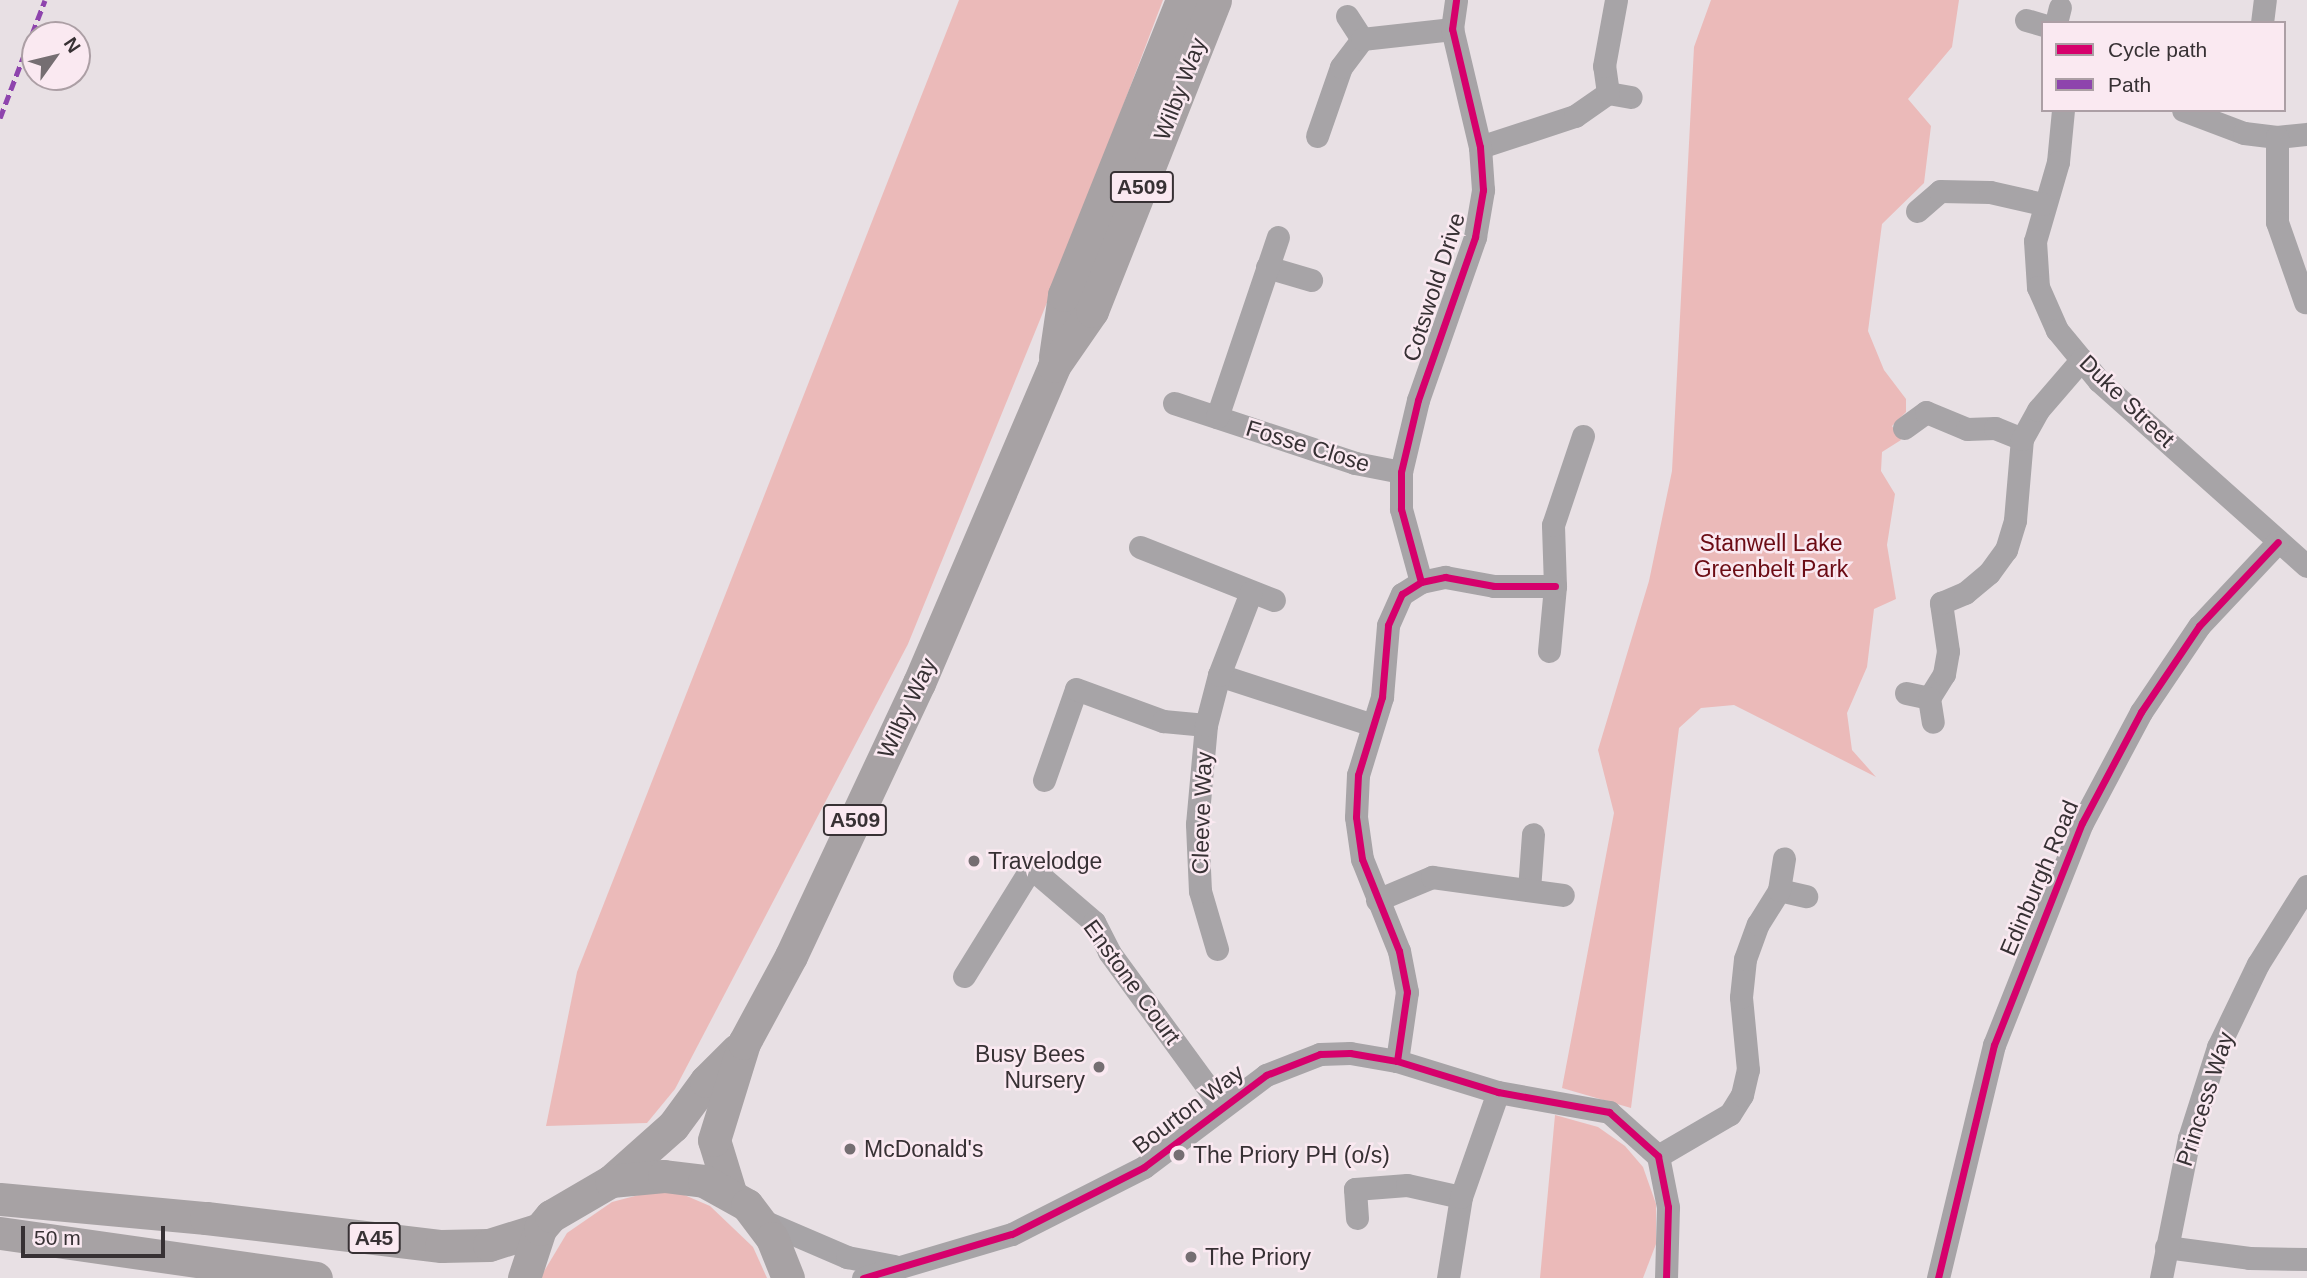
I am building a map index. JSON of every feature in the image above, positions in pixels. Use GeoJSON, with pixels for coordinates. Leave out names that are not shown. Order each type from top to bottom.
{"type":"FeatureCollection","features":[{"type":"Feature","properties":{"kind":"highway","name":"Wilby Way"},"geometry":{"type":"LineString","coordinates":[[1054,366],[1064,295],[1182,0]]}},
{"type":"Feature","properties":{"kind":"highway","name":"Wilby Way"},"geometry":{"type":"LineString","coordinates":[[730,1192],[714,1140],[744,1043],[791,956],[919,683],[1054,366],[1092,311],[1215,0]]}},
{"type":"Feature","properties":{"kind":"highway","name":"Wilby Way"},"geometry":{"type":"LineString","coordinates":[[611,1181],[673,1126],[706,1081],[744,1043]]}},
{"type":"Feature","properties":{"kind":"highway"},"geometry":{"type":"LineString","coordinates":[[524,1278],[540,1229],[579,1197],[611,1181],[682,1177],[730,1192],[761,1220],[788,1278]]}},
{"type":"Feature","properties":{"kind":"highway","name":"A45"},"geometry":{"type":"LineString","coordinates":[[0,1199],[206,1217],[441,1246],[489,1245],[540,1229]]}},
{"type":"Feature","properties":{"kind":"highway"},"geometry":{"type":"LineString","coordinates":[[0,1233],[316,1278]]}},
{"type":"Feature","properties":{"kind":"street","name":"Cotswold Drive"},"geometry":{"type":"LineString","coordinates":[[1421,582],[1401,509],[1401,472],[1418,400],[1475,237],[1483,190],[1480,147],[1452,29],[1456,0]]}},
{"type":"Feature","properties":{"kind":"street"},"geometry":{"type":"LineString","coordinates":[[1608,93],[1604,66],[1616,0]]}},
{"type":"Feature","properties":{"kind":"street"},"geometry":{"type":"LineString","coordinates":[[2262,21],[2265,0]]}},
{"type":"Feature","properties":{"kind":"street"},"geometry":{"type":"LineString","coordinates":[[1347,16],[1362,39]]}},
{"type":"Feature","properties":{"kind":"street"},"geometry":{"type":"LineString","coordinates":[[1317,136],[1341,67],[1362,39],[1452,29]]}},
{"type":"Feature","properties":{"kind":"street"},"geometry":{"type":"LineString","coordinates":[[1480,147],[1575,116],[1608,93],[1631,97]]}},
{"type":"Feature","properties":{"kind":"street","name":"Duke Street"},"geometry":{"type":"LineString","coordinates":[[2063,112],[2058,162],[2043,204],[2035,241],[2038,287],[2057,330],[2099,381],[2307,566]]}},
{"type":"Feature","properties":{"kind":"street"},"geometry":{"type":"LineString","coordinates":[[2195,112],[2212,115],[2244,133],[2277,137],[2307,134]]}},
{"type":"Feature","properties":{"kind":"street"},"geometry":{"type":"LineString","coordinates":[[2277,137],[2277,222],[2305,302]]}},
{"type":"Feature","properties":{"kind":"street"},"geometry":{"type":"LineString","coordinates":[[1917,211],[1935,182],[2043,204]]}},
{"type":"Feature","properties":{"kind":"street","name":"Fosse Close"},"geometry":{"type":"LineString","coordinates":[[1217,418],[1278,237]]}},
{"type":"Feature","properties":{"kind":"street"},"geometry":{"type":"LineString","coordinates":[[1267,267],[1311,280]]}},
{"type":"Feature","properties":{"kind":"street"},"geometry":{"type":"LineString","coordinates":[[1933,722],[1929,698],[1944,674],[1948,651],[1931,605],[1965,593],[1989,573],[2006,550],[2014,520],[2022,439],[2038,410],[2082,359]]}},
{"type":"Feature","properties":{"kind":"street","name":"Fosse Close"},"geometry":{"type":"LineString","coordinates":[[1174,403],[1354,463],[1401,472]]}},
{"type":"Feature","properties":{"kind":"street"},"geometry":{"type":"LineString","coordinates":[[1904,428],[1921,404],[1967,429],[1995,428],[2022,439]]}},
{"type":"Feature","properties":{"kind":"street"},"geometry":{"type":"LineString","coordinates":[[1549,650],[1555,586],[1553,524],[1583,436]]}},
{"type":"Feature","properties":{"kind":"street","name":"Edinburgh Road"},"geometry":{"type":"LineString","coordinates":[[1938,1278],[1994,1045],[2081,822],[2141,712],[2199,626],[2278,542]]}},
{"type":"Feature","properties":{"kind":"street"},"geometry":{"type":"LineString","coordinates":[[1140,547],[1274,600]]}},
{"type":"Feature","properties":{"kind":"street"},"geometry":{"type":"LineString","coordinates":[[1397,1060],[1406,992],[1399,951],[1362,859],[1356,817],[1357,775],[1370,724],[1382,698],[1388,625],[1402,594],[1421,582],[1445,577],[1494,586],[1555,586]]}},
{"type":"Feature","properties":{"kind":"street","name":"Cleeve Way"},"geometry":{"type":"LineString","coordinates":[[1217,949],[1199,877],[1197,824],[1206,725],[1219,675],[1251,592]]}},
{"type":"Feature","properties":{"kind":"street"},"geometry":{"type":"LineString","coordinates":[[1219,675],[1370,724]]}},
{"type":"Feature","properties":{"kind":"street"},"geometry":{"type":"LineString","coordinates":[[1044,780],[1076,689],[1163,721],[1206,725]]}},
{"type":"Feature","properties":{"kind":"street"},"geometry":{"type":"LineString","coordinates":[[1906,693],[1929,698]]}},
{"type":"Feature","properties":{"kind":"street"},"geometry":{"type":"LineString","coordinates":[[1529,890],[1533,834]]}},
{"type":"Feature","properties":{"kind":"street"},"geometry":{"type":"LineString","coordinates":[[1666,1278],[1668,1207],[1658,1156],[1730,1114],[1742,1095],[1748,1070],[1741,997],[1745,959],[1758,924],[1779,890],[1784,858]]}},
{"type":"Feature","properties":{"kind":"street","name":"Enstone Court"},"geometry":{"type":"LineString","coordinates":[[964,976],[1031,868],[1094,922],[1109,952],[1222,1107]]}},
{"type":"Feature","properties":{"kind":"street"},"geometry":{"type":"LineString","coordinates":[[1377,900],[1432,877],[1563,894]]}},
{"type":"Feature","properties":{"kind":"street","name":"Princess Way"},"geometry":{"type":"LineString","coordinates":[[2161,1278],[2189,1138],[2218,1047],[2258,964],[2307,886]]}},
{"type":"Feature","properties":{"kind":"street"},"geometry":{"type":"LineString","coordinates":[[1779,890],[1806,896]]}},
{"type":"Feature","properties":{"kind":"street","name":"Bourton Way"},"geometry":{"type":"LineString","coordinates":[[863,1278],[897,1266],[980,1246],[1071,1206],[1144,1167],[1266,1075],[1320,1054],[1350,1053],[1397,1060],[1499,1092],[1609,1112],[1658,1156]]}},
{"type":"Feature","properties":{"kind":"street"},"geometry":{"type":"LineString","coordinates":[[1448,1278],[1461,1197],[1499,1092]]}},
{"type":"Feature","properties":{"kind":"street"},"geometry":{"type":"LineString","coordinates":[[1357,1219],[1355,1189],[1407,1185],[1461,1197]]}},
{"type":"Feature","properties":{"kind":"street","name":"Bourton Way"},"geometry":{"type":"LineString","coordinates":[[761,1220],[847,1257],[897,1266]]}},
{"type":"Feature","properties":{"kind":"street"},"geometry":{"type":"LineString","coordinates":[[2166,1247],[2249,1258],[2307,1259]]}},
{"type":"Feature","properties":{"kind":"green space"},"geometry":{"type":"Polygon","coordinates":[[[959,0],[1163,0],[1070,246],[908,644],[675,1089],[647,1123],[546,1126],[577,972],[959,0]]]}},
{"type":"Feature","properties":{"kind":"green space","name":"Stanwell Lake Greenbelt Park"},"geometry":{"type":"Polygon","coordinates":[[[1711,0],[1959,0],[1952,47],[1908,99],[1931,126],[1924,183],[1882,224],[1868,331],[1884,370],[1906,399],[1906,412],[1892,426],[1901,440],[1882,452],[1881,471],[1895,494],[1887,545],[1896,599],[1874,609],[1867,667],[1847,713],[1852,750],[1876,777],[1734,705],[1701,708],[1679,728],[1631,1108],[1562,1088],[1614,813],[1598,750],[1649,581],[1672,471],[1694,47],[1711,0]]]}},
{"type":"Feature","properties":{"kind":"green space"},"geometry":{"type":"Polygon","coordinates":[[[1555,1115],[1598,1127],[1625,1146],[1643,1167],[1656,1204],[1656,1244],[1643,1278],[1540,1278],[1555,1115]]]}},
{"type":"Feature","properties":{"kind":"green space"},"geometry":{"type":"Polygon","coordinates":[[[654,1191],[682,1194],[710,1206],[753,1247],[767,1278],[540,1278],[567,1233],[612,1202],[654,1191]]]}},
{"type":"Feature","properties":{"kind":"marked path"},"geometry":{"type":"LineString","coordinates":[[0,118],[45,0]]}},
{"type":"Feature","properties":{"kind":"cycle path"},"geometry":{"type":"LineString","coordinates":[[1421,582],[1401,509],[1401,472],[1418,400],[1475,237],[1483,190],[1480,147],[1452,29],[1456,0]]}},
{"type":"Feature","properties":{"kind":"cycle path"},"geometry":{"type":"LineString","coordinates":[[1938,1278],[1994,1045],[2082,823],[2141,712],[2199,626],[2278,542]]}},
{"type":"Feature","properties":{"kind":"cycle path"},"geometry":{"type":"LineString","coordinates":[[1397,1061],[1407,992],[1399,951],[1362,859],[1356,817],[1358,775],[1382,697],[1388,625],[1402,594],[1421,582],[1445,577],[1494,586],[1555,586]]}},
{"type":"Feature","properties":{"kind":"cycle path"},"geometry":{"type":"LineString","coordinates":[[863,1278],[1012,1234],[1144,1167],[1266,1075],[1320,1054],[1350,1053],[1397,1061],[1498,1092],[1609,1112],[1658,1156],[1668,1207],[1666,1278]]}},
{"type":"Feature","properties":{"kind":"place","name":"Travelodge"},"geometry":{"type":"Point","coordinates":[974,861]}},
{"type":"Feature","properties":{"kind":"place","name":"Busy Bees Nursery"},"geometry":{"type":"Point","coordinates":[1099,1067]}},
{"type":"Feature","properties":{"kind":"place","name":"McDonald's"},"geometry":{"type":"Point","coordinates":[850,1149]}},
{"type":"Feature","properties":{"kind":"place","name":"The Priory PH (o/s)"},"geometry":{"type":"Point","coordinates":[1179,1155]}},
{"type":"Feature","properties":{"kind":"place","name":"The Priory"},"geometry":{"type":"Point","coordinates":[1191,1257]}}]}
